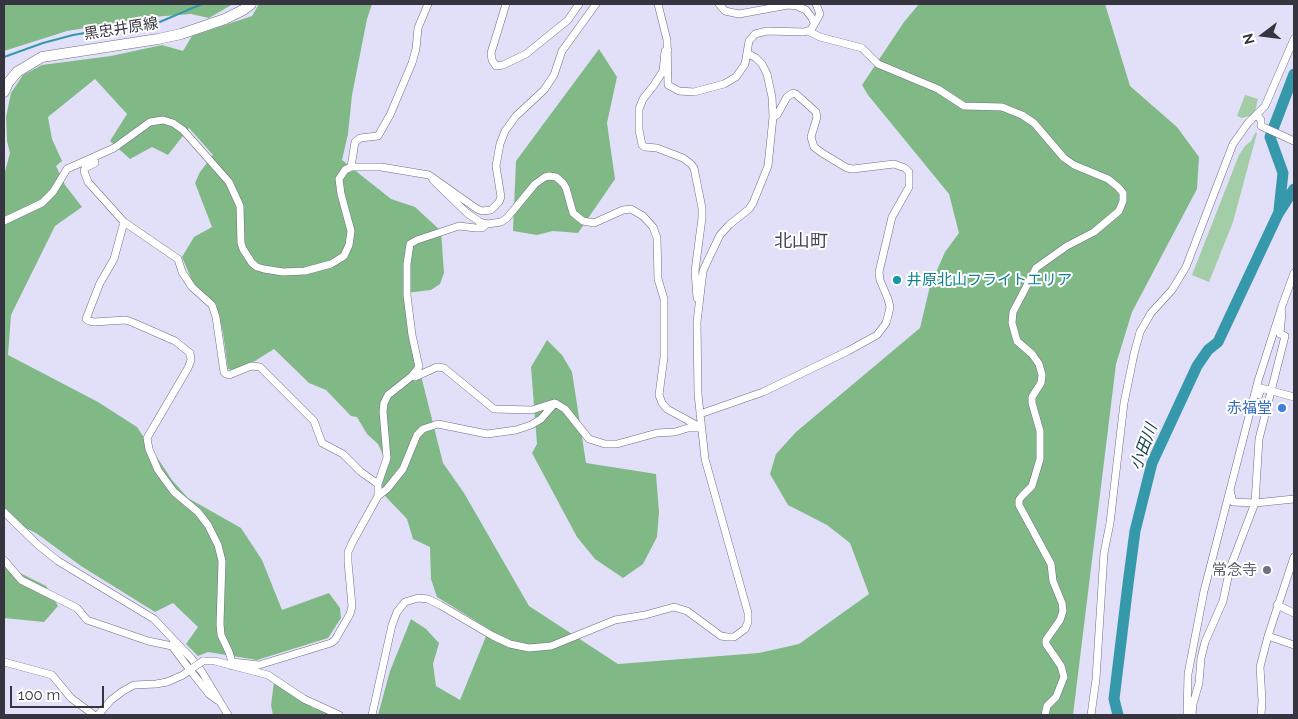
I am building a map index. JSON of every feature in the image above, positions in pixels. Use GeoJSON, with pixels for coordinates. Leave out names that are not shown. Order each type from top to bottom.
{"type":"FeatureCollection","features":[{"type":"Feature","properties":{"kind":"main road","name":"黒忠井原線"},"geometry":{"type":"LineString","coordinates":[[4,92],[8,82],[17,72],[42,57],[158,40],[225,19],[251,4]]}},
{"type":"Feature","properties":{"kind":"street"},"geometry":{"type":"LineString","coordinates":[[350,167],[354,142],[360,138],[378,136],[390,115],[412,63],[416,49],[418,28],[428,4]]}},
{"type":"Feature","properties":{"kind":"street"},"geometry":{"type":"LineString","coordinates":[[506,4],[491,53],[492,60],[496,66],[503,65],[526,54],[568,20],[578,4]]}},
{"type":"Feature","properties":{"kind":"street"},"geometry":{"type":"LineString","coordinates":[[4,221],[42,203],[53,192],[67,169],[120,144],[150,122],[163,120],[173,123],[183,130],[229,182],[242,213],[241,243],[247,256],[257,267],[284,272],[305,271],[336,262],[344,256],[349,245],[351,231],[339,179],[345,170],[350,167],[381,167],[423,173],[433,177],[477,209],[486,211],[496,207],[499,202],[496,166],[504,131],[516,116],[544,90],[554,76],[562,51],[596,4]]}},
{"type":"Feature","properties":{"kind":"street"},"geometry":{"type":"LineString","coordinates":[[658,4],[667,40],[668,85],[679,90],[694,92],[731,81],[745,64],[749,41],[755,34],[760,32],[808,31],[820,38],[862,48],[878,64],[938,89],[964,106],[1002,107],[1022,114],[1034,123],[1064,158],[1074,165],[1108,179],[1118,186],[1123,193],[1123,201],[1119,211],[1094,232],[1044,260],[1036,268],[1013,312],[1012,323],[1016,341],[1036,359],[1042,375],[1032,397],[1040,430],[1040,459],[1032,486],[1019,500],[1019,506],[1051,564],[1053,581],[1062,603],[1063,611],[1060,620],[1046,640],[1049,650],[1062,666],[1064,677],[1056,697],[1047,706],[1046,715]]}},
{"type":"Feature","properties":{"kind":"street"},"geometry":{"type":"LineString","coordinates":[[719,4],[729,13],[740,14],[788,5],[797,6],[806,10],[814,23]]}},
{"type":"Feature","properties":{"kind":"street"},"geometry":{"type":"LineString","coordinates":[[808,31],[813,27],[820,14],[816,4]]}},
{"type":"Feature","properties":{"kind":"street"},"geometry":{"type":"LineString","coordinates":[[1091,715],[1096,679],[1104,553],[1110,523],[1124,403],[1140,332],[1151,313],[1172,290],[1186,267],[1233,144],[1248,122],[1265,106],[1294,39]]}},
{"type":"Feature","properties":{"kind":"street"},"geometry":{"type":"LineString","coordinates":[[668,50],[665,51],[663,71],[643,99],[639,109],[639,130],[642,145],[657,148],[683,158],[694,168],[702,208],[696,271],[696,297],[699,300]]}},
{"type":"Feature","properties":{"kind":"street"},"geometry":{"type":"LineString","coordinates":[[372,715],[390,634],[397,612],[405,602],[418,598],[428,599],[492,636],[520,647],[538,648],[550,646],[615,620],[645,615],[674,607],[687,610],[721,636],[734,637],[740,635],[745,629],[748,622],[748,613],[705,459],[698,394],[697,322],[703,271],[720,235],[729,224],[749,209],[753,203],[768,166],[773,117],[772,97],[767,74],[762,64],[747,53]]}},
{"type":"Feature","properties":{"kind":"street"},"geometry":{"type":"LineString","coordinates":[[700,414],[763,392],[877,335],[882,330],[888,316],[890,307],[879,272],[892,217],[909,187],[909,172],[905,168],[894,164],[853,170],[822,153],[814,147],[811,138],[817,117],[816,112],[796,94],[793,93],[787,97],[777,115],[773,117]]}},
{"type":"Feature","properties":{"kind":"street"},"geometry":{"type":"LineString","coordinates":[[1257,115],[1261,120],[1261,126],[1294,141]]}},
{"type":"Feature","properties":{"kind":"street"},"geometry":{"type":"LineString","coordinates":[[94,157],[95,163],[84,168],[86,178],[124,222],[178,259],[186,280],[212,305],[216,317],[224,372],[229,375],[251,366],[260,368],[314,422],[322,443],[343,454],[361,472],[378,484]]}},
{"type":"Feature","properties":{"kind":"street"},"geometry":{"type":"LineString","coordinates":[[433,177],[436,184],[467,213],[480,222],[487,224],[501,222],[507,218],[535,184],[550,176],[556,177],[566,188],[573,213],[582,221],[594,223],[623,210],[631,209],[643,216],[653,227],[657,238],[658,279],[664,299],[664,357],[659,395],[667,409],[701,428]]}},
{"type":"Feature","properties":{"kind":"street"},"geometry":{"type":"LineString","coordinates":[[124,222],[114,260],[100,283],[86,319],[94,322],[126,320],[134,322],[175,341],[190,353],[191,360],[188,368],[147,438],[148,449],[158,470],[174,492],[198,512],[208,525],[218,545],[222,561],[221,635],[230,652],[232,664]]}},
{"type":"Feature","properties":{"kind":"street"},"geometry":{"type":"LineString","coordinates":[[378,496],[378,484],[387,458],[383,416],[384,402],[388,395],[412,376],[419,367],[412,335],[407,295],[406,264],[410,244],[459,226],[482,228],[487,224]]}},
{"type":"Feature","properties":{"kind":"street"},"geometry":{"type":"LineString","coordinates":[[1187,715],[1188,674],[1194,634],[1248,420],[1282,306],[1294,274]]}},
{"type":"Feature","properties":{"kind":"street"},"geometry":{"type":"LineString","coordinates":[[1192,715],[1205,642],[1223,600],[1230,568],[1254,503],[1259,439],[1285,336],[1280,334],[1282,306]]}},
{"type":"Feature","properties":{"kind":"street"},"geometry":{"type":"LineString","coordinates":[[412,376],[415,377],[437,367],[444,368],[494,409],[532,410],[554,403],[565,409],[588,439],[595,442],[617,444],[657,433],[701,428]]}},
{"type":"Feature","properties":{"kind":"street"},"geometry":{"type":"LineString","coordinates":[[1248,420],[1252,415],[1261,388],[1294,397]]}},
{"type":"Feature","properties":{"kind":"street"},"geometry":{"type":"LineString","coordinates":[[232,664],[259,665],[331,643],[335,640],[350,614],[352,606],[348,552],[378,496],[387,489],[403,469],[416,435],[423,429],[438,424],[487,434],[516,430],[531,425],[541,418],[554,403]]}},
{"type":"Feature","properties":{"kind":"street"},"geometry":{"type":"LineString","coordinates":[[1230,488],[1232,502],[1254,503],[1294,500]]}},
{"type":"Feature","properties":{"kind":"street"},"geometry":{"type":"LineString","coordinates":[[4,512],[58,560],[154,618],[209,694],[219,701]]}},
{"type":"Feature","properties":{"kind":"street"},"geometry":{"type":"LineString","coordinates":[[4,560],[22,580],[76,608],[87,620],[148,641],[173,643],[202,672],[228,715]]}},
{"type":"Feature","properties":{"kind":"street"},"geometry":{"type":"LineString","coordinates":[[1260,715],[1262,701],[1260,667],[1268,636],[1294,560]]}},
{"type":"Feature","properties":{"kind":"street"},"geometry":{"type":"LineString","coordinates":[[1278,605],[1294,613]]}},
{"type":"Feature","properties":{"kind":"street"},"geometry":{"type":"LineString","coordinates":[[1268,636],[1294,645]]}},
{"type":"Feature","properties":{"kind":"street"},"geometry":{"type":"LineString","coordinates":[[4,662],[52,675],[71,698],[96,715],[123,691],[134,685],[167,682],[183,675],[203,661],[215,660],[268,675],[310,702],[339,715]]}},
{"type":"Feature","properties":{"kind":"green space"},"geometry":{"type":"Polygon","coordinates":[[[4,4],[233,4],[209,18],[191,14],[152,17],[67,31],[4,51],[4,4]]]}},
{"type":"Feature","properties":{"kind":"green space"},"geometry":{"type":"Polygon","coordinates":[[[259,4],[372,4],[367,19],[352,95],[348,134],[342,160],[391,199],[415,207],[441,231],[444,273],[440,284],[431,290],[406,293],[408,324],[443,463],[464,493],[529,606],[618,664],[759,653],[799,644],[869,594],[850,543],[827,525],[788,505],[770,474],[776,454],[796,432],[920,328],[930,286],[945,252],[959,233],[949,194],[868,95],[862,85],[904,22],[919,4],[1105,4],[1130,86],[1177,127],[1199,157],[1197,189],[1132,312],[1116,364],[1073,715],[378,715],[390,671],[411,619],[426,629],[439,643],[433,664],[436,686],[460,700],[489,629],[437,597],[431,579],[430,547],[413,539],[407,519],[386,497],[381,487],[388,465],[378,444],[367,434],[357,417],[351,416],[326,390],[309,383],[274,349],[255,361],[232,370],[228,369],[223,333],[216,304],[193,283],[182,257],[194,237],[212,227],[195,183],[200,172],[213,155],[189,128],[168,155],[152,147],[130,159],[110,141],[127,114],[95,79],[48,117],[52,139],[62,161],[56,166],[65,185],[82,207],[55,226],[11,315],[8,355],[98,402],[137,427],[172,480],[188,498],[241,528],[262,560],[282,610],[329,593],[340,608],[341,618],[328,638],[257,660],[208,652],[198,656],[186,644],[198,627],[173,603],[155,612],[81,566],[36,533],[4,518],[4,175],[10,153],[7,141],[6,117],[11,93],[23,75],[42,65],[111,56],[162,45],[183,51],[192,36],[252,16],[259,4]]]}},
{"type":"Feature","properties":{"kind":"green space"},"geometry":{"type":"Polygon","coordinates":[[[599,49],[617,77],[607,123],[615,179],[578,233],[553,231],[537,235],[513,231],[516,161],[599,49]]]}},
{"type":"Feature","properties":{"kind":"green space"},"geometry":{"type":"Polygon","coordinates":[[[1245,95],[1258,99],[1255,111],[1250,116],[1242,118],[1237,116],[1245,95]]]}},
{"type":"Feature","properties":{"kind":"green space"},"geometry":{"type":"Polygon","coordinates":[[[1256,132],[1233,222],[1209,282],[1192,275],[1239,155],[1256,132]]]}},
{"type":"Feature","properties":{"kind":"green space"},"geometry":{"type":"Polygon","coordinates":[[[547,340],[562,355],[572,372],[586,463],[656,474],[659,512],[657,537],[643,564],[623,578],[595,559],[577,537],[532,453],[537,444],[531,367],[547,340]]]}},
{"type":"Feature","properties":{"kind":"green space"},"geometry":{"type":"Polygon","coordinates":[[[4,565],[46,586],[58,606],[44,622],[4,618],[4,565]]]}},
{"type":"Feature","properties":{"kind":"green space"},"geometry":{"type":"Polygon","coordinates":[[[274,682],[313,708],[332,715],[273,715],[271,705],[274,682]]]}},
{"type":"Feature","properties":{"kind":"waterway"},"geometry":{"type":"LineString","coordinates":[[4,57],[73,35],[126,26],[155,24],[202,4]]}},
{"type":"Feature","properties":{"kind":"waterway","name":"小田川"},"geometry":{"type":"LineString","coordinates":[[1279,210],[1283,173],[1270,137],[1294,74]]}},
{"type":"Feature","properties":{"kind":"waterway","name":"小田川"},"geometry":{"type":"LineString","coordinates":[[1118,715],[1114,699],[1135,531],[1152,463],[1197,366],[1208,350],[1218,342],[1278,214],[1294,189]]}},
{"type":"Feature","properties":{"kind":"place","name":"井原北山フライトエリア"},"geometry":{"type":"Point","coordinates":[897,280]}},
{"type":"Feature","properties":{"kind":"place","name":"赤福堂"},"geometry":{"type":"Point","coordinates":[1282,408]}},
{"type":"Feature","properties":{"kind":"place","name":"常念寺"},"geometry":{"type":"Point","coordinates":[1267,570]}},
{"type":"Feature","properties":{"kind":"district","name":"北山町"},"geometry":{"type":"Point","coordinates":[801,242]}}]}
